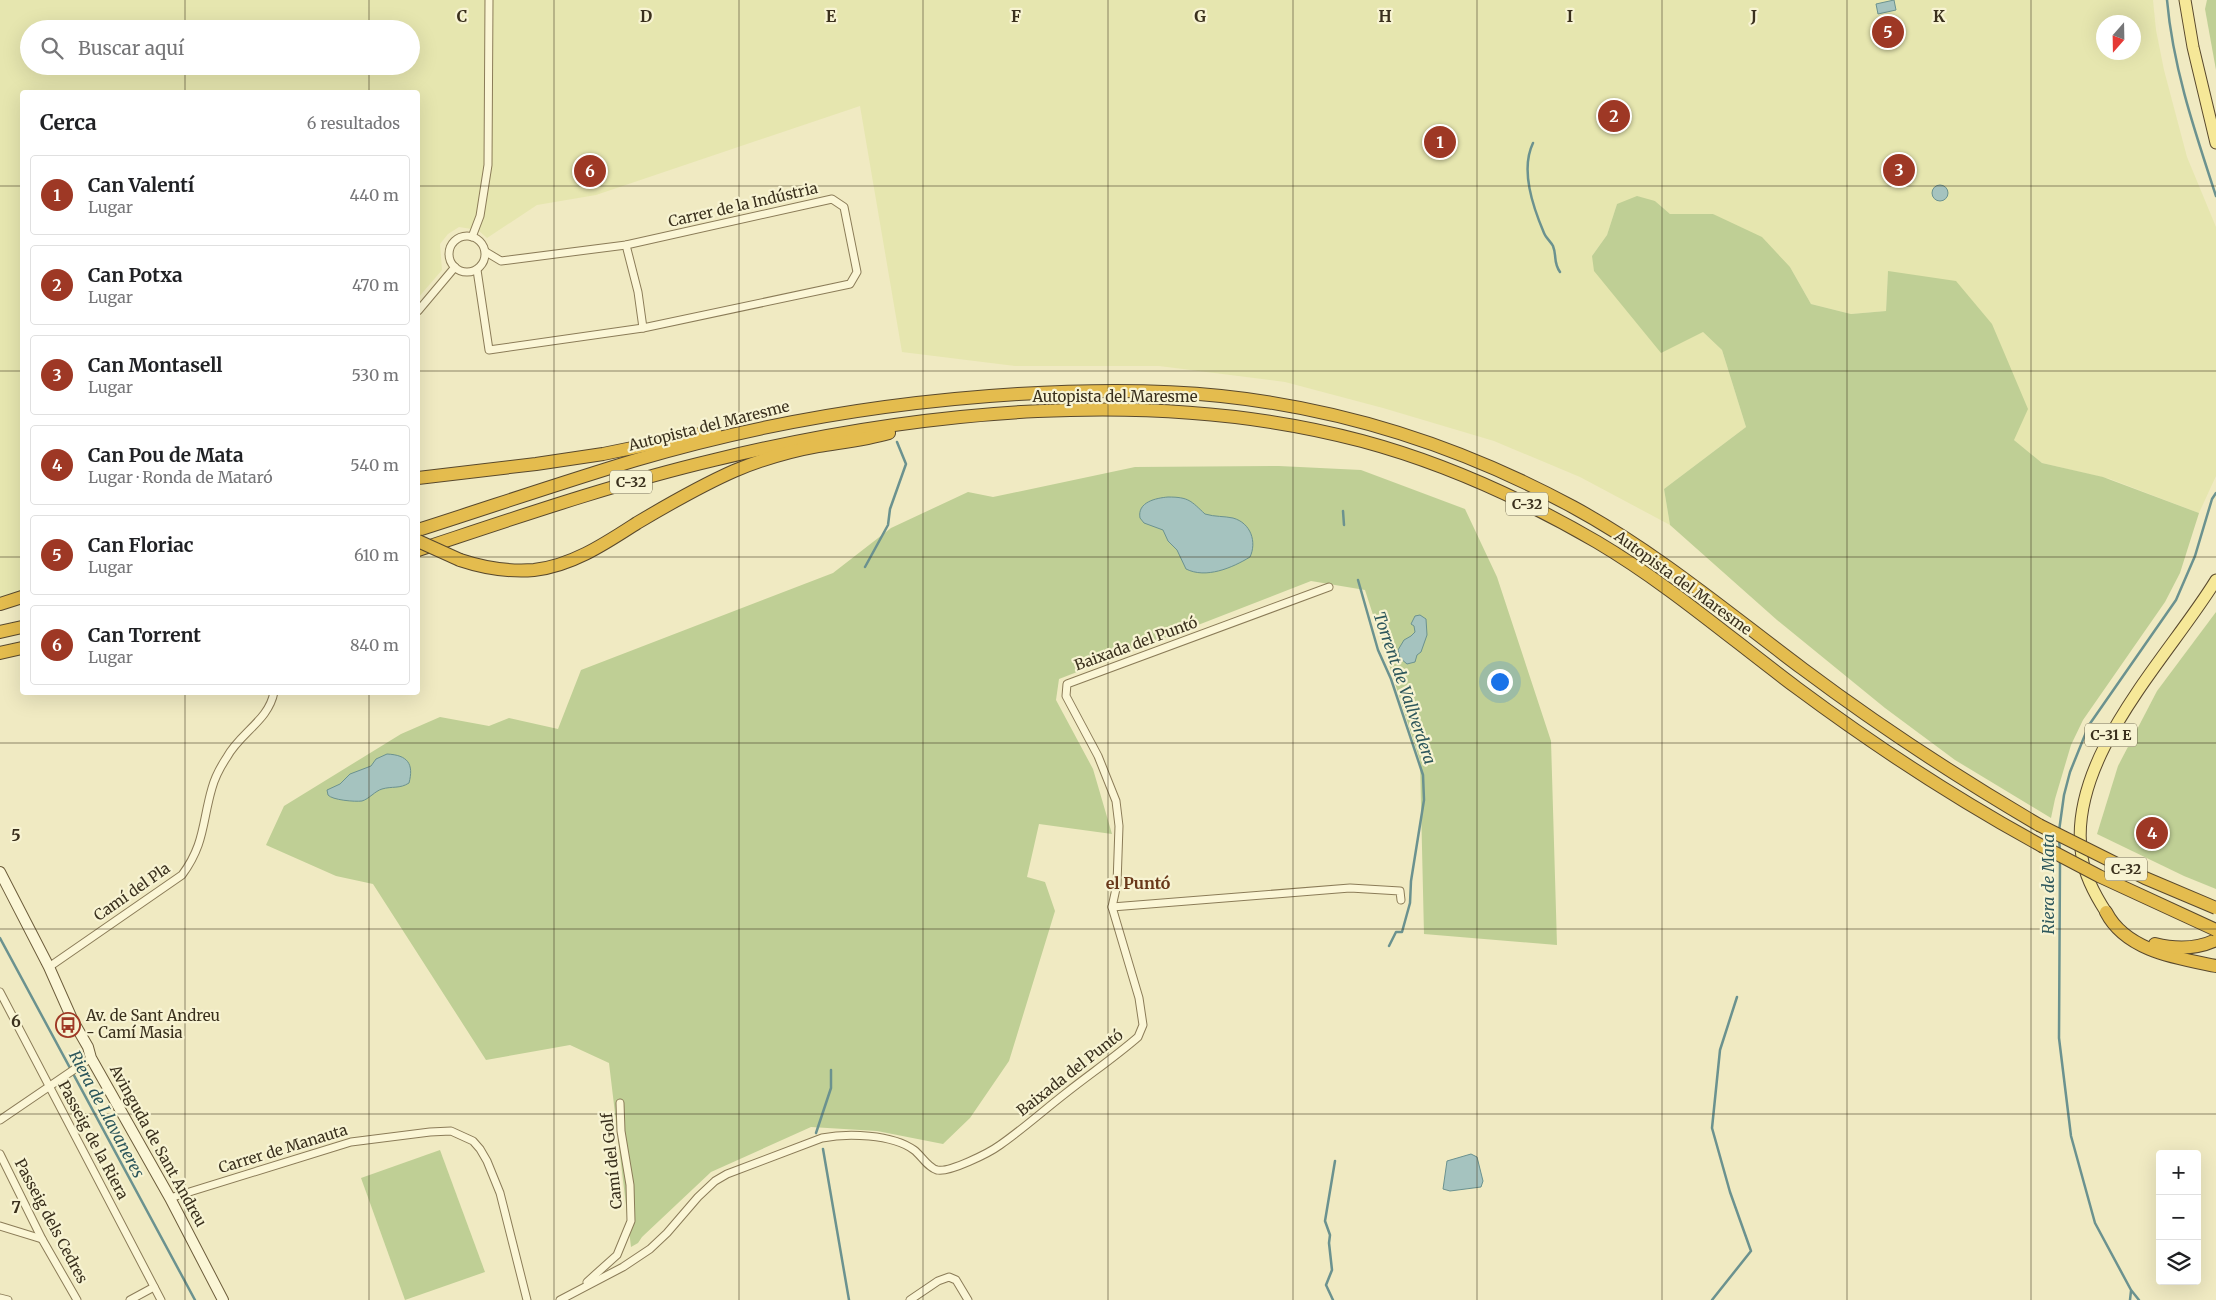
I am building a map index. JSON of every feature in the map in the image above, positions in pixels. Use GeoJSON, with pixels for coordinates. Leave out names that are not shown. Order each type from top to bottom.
{"type":"FeatureCollection","features":[{"type":"Feature","properties":{"kind":"highway","name":"Autopista del Maresme"},"geometry":{"type":"LineString","coordinates":[[420,529],[638,459],[809,418],[851,411],[955,399],[1056,392],[1148,392],[1219,396],[1279,405],[1377,426],[1456,452],[1523,481],[1613,530],[1646,551],[1847,702],[1916,750],[2039,824],[2145,878],[2216,908]]}},
{"type":"Feature","properties":{"kind":"highway","name":"Autopista del Maresme"},"geometry":{"type":"LineString","coordinates":[[420,549],[593,492],[713,460],[851,432],[922,422],[1032,412],[1114,410],[1197,412],[1270,422],[1363,441],[1445,468],[1523,502],[1562,522],[1644,571],[1888,754],[1950,794],[2099,876],[2216,930]]}},
{"type":"Feature","properties":{"kind":"highway","name":"C-32"},"geometry":{"type":"LineString","coordinates":[[420,478],[536,464],[612,452],[766,421],[809,418]]}},
{"type":"Feature","properties":{"kind":"highway","name":"C-32"},"geometry":{"type":"LineString","coordinates":[[420,542],[460,560],[480,566],[516,571],[536,570],[556,565],[596,548],[685,494],[735,471],[789,453],[817,446],[869,439],[922,422]]}},
{"type":"Feature","properties":{"kind":"highway"},"geometry":{"type":"LineString","coordinates":[[0,604],[20,598]]}},
{"type":"Feature","properties":{"kind":"highway"},"geometry":{"type":"LineString","coordinates":[[0,611],[20,605]]}},
{"type":"Feature","properties":{"kind":"highway"},"geometry":{"type":"LineString","coordinates":[[0,632],[20,628]]}},
{"type":"Feature","properties":{"kind":"highway"},"geometry":{"type":"LineString","coordinates":[[0,653],[20,648]]}},
{"type":"Feature","properties":{"kind":"highway","name":"C-31 E"},"geometry":{"type":"LineString","coordinates":[[2106,912],[2139,936],[2165,946],[2194,946],[2216,940]]}},
{"type":"Feature","properties":{"kind":"highway","name":"C-31 E"},"geometry":{"type":"LineString","coordinates":[[2106,912],[2110,921],[2137,942],[2170,956],[2216,966]]}},
{"type":"Feature","properties":{"kind":"main road"},"geometry":{"type":"LineString","coordinates":[[2185,0],[2216,143]]}},
{"type":"Feature","properties":{"kind":"main road","name":"C-31 E"},"geometry":{"type":"LineString","coordinates":[[2106,912],[2090,884],[2082,857],[2079,834],[2086,794],[2110,737],[2134,694],[2216,580]]}},
{"type":"Feature","properties":{"kind":"street"},"geometry":{"type":"LineString","coordinates":[[472,237],[480,216],[488,165],[489,0]]}},
{"type":"Feature","properties":{"kind":"street","name":"Carrer de la Indústria"},"geometry":{"type":"LineString","coordinates":[[477,270],[490,350],[643,328],[850,284],[857,272],[844,206],[832,199],[626,245],[501,261],[486,252]]}},
{"type":"Feature","properties":{"kind":"street"},"geometry":{"type":"LineString","coordinates":[[472,237],[481,242],[486,252],[483,264],[477,270],[465,272],[455,268],[449,256],[451,246],[460,238],[472,237]]}},
{"type":"Feature","properties":{"kind":"street"},"geometry":{"type":"LineString","coordinates":[[626,245],[638,292],[643,328]]}},
{"type":"Feature","properties":{"kind":"street"},"geometry":{"type":"LineString","coordinates":[[420,309],[455,268]]}},
{"type":"Feature","properties":{"kind":"street","name":"Baixada del Puntó"},"geometry":{"type":"LineString","coordinates":[[560,1300],[623,1267],[650,1249],[698,1197],[715,1181],[727,1174],[822,1138],[857,1135],[896,1142],[912,1148],[938,1171],[968,1162],[1000,1146],[1129,1046],[1142,1032],[1143,1025],[1139,998],[1112,907],[1118,884],[1119,826],[1116,801],[1098,756],[1066,696],[1067,684],[1330,587]]}},
{"type":"Feature","properties":{"kind":"street","name":"Camí del Pla"},"geometry":{"type":"LineString","coordinates":[[49,966],[182,875],[199,847],[212,788],[218,773],[228,754],[242,736],[265,715],[272,703],[273,695]]}},
{"type":"Feature","properties":{"kind":"street","name":"Avinguda de Sant Andreu"},"geometry":{"type":"LineString","coordinates":[[0,872],[49,966],[92,1058],[224,1300]]}},
{"type":"Feature","properties":{"kind":"street"},"geometry":{"type":"LineString","coordinates":[[1112,907],[1350,888],[1400,891],[1401,900]]}},
{"type":"Feature","properties":{"kind":"street","name":"Passeig de la Riera"},"geometry":{"type":"LineString","coordinates":[[0,992],[162,1300]]}},
{"type":"Feature","properties":{"kind":"street"},"geometry":{"type":"LineString","coordinates":[[0,1120],[92,1058]]}},
{"type":"Feature","properties":{"kind":"street","name":"Camí del Golf"},"geometry":{"type":"LineString","coordinates":[[582,1287],[617,1255],[631,1221],[630,1185],[621,1131],[620,1103]]}},
{"type":"Feature","properties":{"kind":"street","name":"Carrer de Manauta"},"geometry":{"type":"LineString","coordinates":[[170,1198],[351,1142],[450,1131],[473,1141],[480,1148],[487,1161],[500,1194],[527,1300]]}},
{"type":"Feature","properties":{"kind":"street","name":"Passeig dels Cedres"},"geometry":{"type":"LineString","coordinates":[[0,1154],[42,1239],[77,1300]]}},
{"type":"Feature","properties":{"kind":"street"},"geometry":{"type":"LineString","coordinates":[[0,1226],[42,1239]]}},
{"type":"Feature","properties":{"kind":"street"},"geometry":{"type":"LineString","coordinates":[[910,1300],[938,1281],[949,1277],[956,1280],[968,1300]]}},
{"type":"Feature","properties":{"kind":"street"},"geometry":{"type":"LineString","coordinates":[[130,1300],[154,1287]]}},
{"type":"Feature","properties":{"kind":"street"},"geometry":{"type":"LineString","coordinates":[[0,1298],[8,1300]]}},
{"type":"Feature","properties":{"kind":"green space"},"geometry":{"type":"Polygon","coordinates":[[[0,0],[2153,0],[2156,30],[2164,70],[2187,157],[2216,227],[2216,476],[2199,513],[2110,479],[2042,463],[2014,440],[1888,272],[1886,311],[1851,314],[1811,304],[1790,267],[1713,214],[1670,214],[1655,201],[1617,204],[1607,235],[1592,256],[1703,332],[1722,350],[1746,427],[1664,489],[1670,525],[1580,477],[1494,441],[1383,408],[1285,382],[1159,366],[1015,366],[902,352],[860,106],[596,195],[537,205],[487,238],[478,230],[459,227],[448,234],[440,244],[442,270],[420,296],[420,90],[20,90],[20,592],[0,597],[0,0]]]}},
{"type":"Feature","properties":{"kind":"green space"},"geometry":{"type":"Polygon","coordinates":[[[2207,0],[2216,0],[2216,70],[2205,9],[2207,0]]]}},
{"type":"Feature","properties":{"kind":"green space"},"geometry":{"type":"Polygon","coordinates":[[[1637,196],[1655,201],[1670,214],[1713,214],[1762,237],[1790,267],[1811,304],[1851,314],[1886,311],[1888,271],[1956,281],[1992,324],[2028,409],[2014,440],[2042,463],[2103,477],[2199,513],[2180,573],[2165,602],[2083,720],[2071,745],[2051,818],[1955,760],[1885,708],[1777,620],[1670,525],[1664,489],[1746,427],[1722,350],[1703,332],[1661,353],[1594,271],[1592,256],[1607,235],[1617,204],[1637,196]]]}},
{"type":"Feature","properties":{"kind":"green space"},"geometry":{"type":"Polygon","coordinates":[[[1279,466],[1361,470],[1465,509],[1497,577],[1551,741],[1557,945],[1424,934],[1420,761],[1365,590],[1311,581],[1059,679],[1056,700],[1093,769],[1112,834],[1039,824],[1027,877],[1045,882],[1055,911],[1009,1061],[970,1118],[943,1144],[877,1131],[811,1127],[711,1172],[642,1237],[638,1243],[631,1247],[609,1063],[570,1045],[486,1060],[373,884],[336,876],[266,845],[284,806],[401,734],[440,717],[489,726],[509,718],[558,729],[581,670],[833,573],[891,528],[968,492],[993,497],[1135,467],[1279,466]]]}},
{"type":"Feature","properties":{"kind":"green space"},"geometry":{"type":"Polygon","coordinates":[[[2216,612],[2216,889],[2184,876],[2097,834],[2118,766],[2157,691],[2216,612]]]}},
{"type":"Feature","properties":{"kind":"green space"},"geometry":{"type":"Polygon","coordinates":[[[440,1150],[485,1272],[405,1300],[361,1178],[440,1150]]]}},
{"type":"Feature","properties":{"kind":"water"},"geometry":{"type":"Polygon","coordinates":[[[1894,0],[1896,10],[1878,14],[1876,4],[1894,0]]]}},
{"type":"Feature","properties":{"kind":"water"},"geometry":{"type":"Polygon","coordinates":[[[1940,185],[1948,193],[1940,201],[1932,193],[1940,185]]]}},
{"type":"Feature","properties":{"kind":"water"},"geometry":{"type":"Polygon","coordinates":[[[1168,497],[1185,499],[1193,503],[1205,514],[1239,520],[1251,534],[1253,545],[1250,557],[1219,571],[1202,573],[1186,569],[1177,550],[1168,541],[1163,530],[1144,523],[1140,518],[1141,508],[1148,502],[1168,497]]]}},
{"type":"Feature","properties":{"kind":"water"},"geometry":{"type":"Polygon","coordinates":[[[1420,615],[1426,619],[1427,635],[1415,662],[1407,664],[1400,658],[1398,650],[1404,640],[1415,632],[1414,626],[1411,624],[1415,616],[1420,615]]]}},
{"type":"Feature","properties":{"kind":"water"},"geometry":{"type":"Polygon","coordinates":[[[387,754],[400,756],[408,762],[411,771],[409,783],[382,789],[362,801],[349,801],[328,795],[327,790],[340,784],[350,774],[371,766],[376,759],[387,754]]]}},
{"type":"Feature","properties":{"kind":"water"},"geometry":{"type":"Polygon","coordinates":[[[1471,1154],[1477,1157],[1483,1181],[1481,1187],[1450,1191],[1443,1189],[1447,1161],[1471,1154]]]}},
{"type":"Feature","properties":{"kind":"waterway","name":"Riera de Mata"},"geometry":{"type":"LineString","coordinates":[[2167,0],[2174,50],[2180,75],[2193,124],[2216,196]]}},
{"type":"Feature","properties":{"kind":"waterway"},"geometry":{"type":"LineString","coordinates":[[1533,143],[1528,165],[1532,200],[1544,233],[1553,246],[1560,272]]}},
{"type":"Feature","properties":{"kind":"waterway"},"geometry":{"type":"LineString","coordinates":[[865,567],[888,525],[890,509],[906,464],[897,442]]}},
{"type":"Feature","properties":{"kind":"waterway","name":"Riera de Mata"},"geometry":{"type":"LineString","coordinates":[[2059,831],[2064,795],[2070,772],[2089,725],[2176,600],[2195,556],[2212,499],[2216,493]]}},
{"type":"Feature","properties":{"kind":"waterway","name":"Torrent de Vallverdera"},"geometry":{"type":"LineString","coordinates":[[1343,511],[1344,525]]}},
{"type":"Feature","properties":{"kind":"waterway","name":"Torrent de Vallverdera"},"geometry":{"type":"LineString","coordinates":[[1358,580],[1378,650],[1391,679],[1423,775],[1424,800],[1411,881],[1410,903],[1402,932],[1396,932],[1389,946]]}},
{"type":"Feature","properties":{"kind":"waterway","name":"Riera de Mata"},"geometry":{"type":"LineString","coordinates":[[2059,839],[2060,851]]}},
{"type":"Feature","properties":{"kind":"waterway","name":"Riera de Mata"},"geometry":{"type":"LineString","coordinates":[[2060,859],[2059,1038],[2071,1136],[2095,1223],[2131,1290],[2139,1300]]}},
{"type":"Feature","properties":{"kind":"waterway","name":"Riera de Llavaneres"},"geometry":{"type":"LineString","coordinates":[[0,938],[195,1300]]}},
{"type":"Feature","properties":{"kind":"waterway"},"geometry":{"type":"LineString","coordinates":[[1712,1300],[1751,1251],[1730,1192],[1712,1128],[1720,1050],[1737,997]]}},
{"type":"Feature","properties":{"kind":"waterway"},"geometry":{"type":"LineString","coordinates":[[816,1133],[831,1088],[831,1070]]}},
{"type":"Feature","properties":{"kind":"waterway"},"geometry":{"type":"LineString","coordinates":[[823,1149],[849,1300]]}},
{"type":"Feature","properties":{"kind":"waterway","name":"Torrent de Vallverdera"},"geometry":{"type":"LineString","coordinates":[[1333,1300],[1326,1285],[1332,1270],[1330,1235],[1325,1221],[1335,1161]]}},
{"type":"Feature","properties":{"kind":"waterway","name":"Riera de Mata"},"geometry":{"type":"LineString","coordinates":[[2130,1300],[2131,1291]]}},
{"type":"Feature","properties":{"kind":"place","name":"Can Floriac"},"geometry":{"type":"Point","coordinates":[1888,32]}},
{"type":"Feature","properties":{"kind":"place","name":"Can Potxa"},"geometry":{"type":"Point","coordinates":[1614,116]}},
{"type":"Feature","properties":{"kind":"place","name":"Can Valentí"},"geometry":{"type":"Point","coordinates":[1440,142]}},
{"type":"Feature","properties":{"kind":"place","name":"Can Montasell"},"geometry":{"type":"Point","coordinates":[1899,170]}},
{"type":"Feature","properties":{"kind":"place","name":"Can Torrent"},"geometry":{"type":"Point","coordinates":[590,171]}},
{"type":"Feature","properties":{"kind":"place","name":"Can Pou de Mata"},"geometry":{"type":"Point","coordinates":[2152,833]}},
{"type":"Feature","properties":{"kind":"place","name":"Av. de Sant Andreu - Camí Masia"},"geometry":{"type":"Point","coordinates":[68,1025]}},
{"type":"Feature","properties":{"kind":"district","name":"el Puntó"},"geometry":{"type":"Point","coordinates":[1138,883]}}]}
